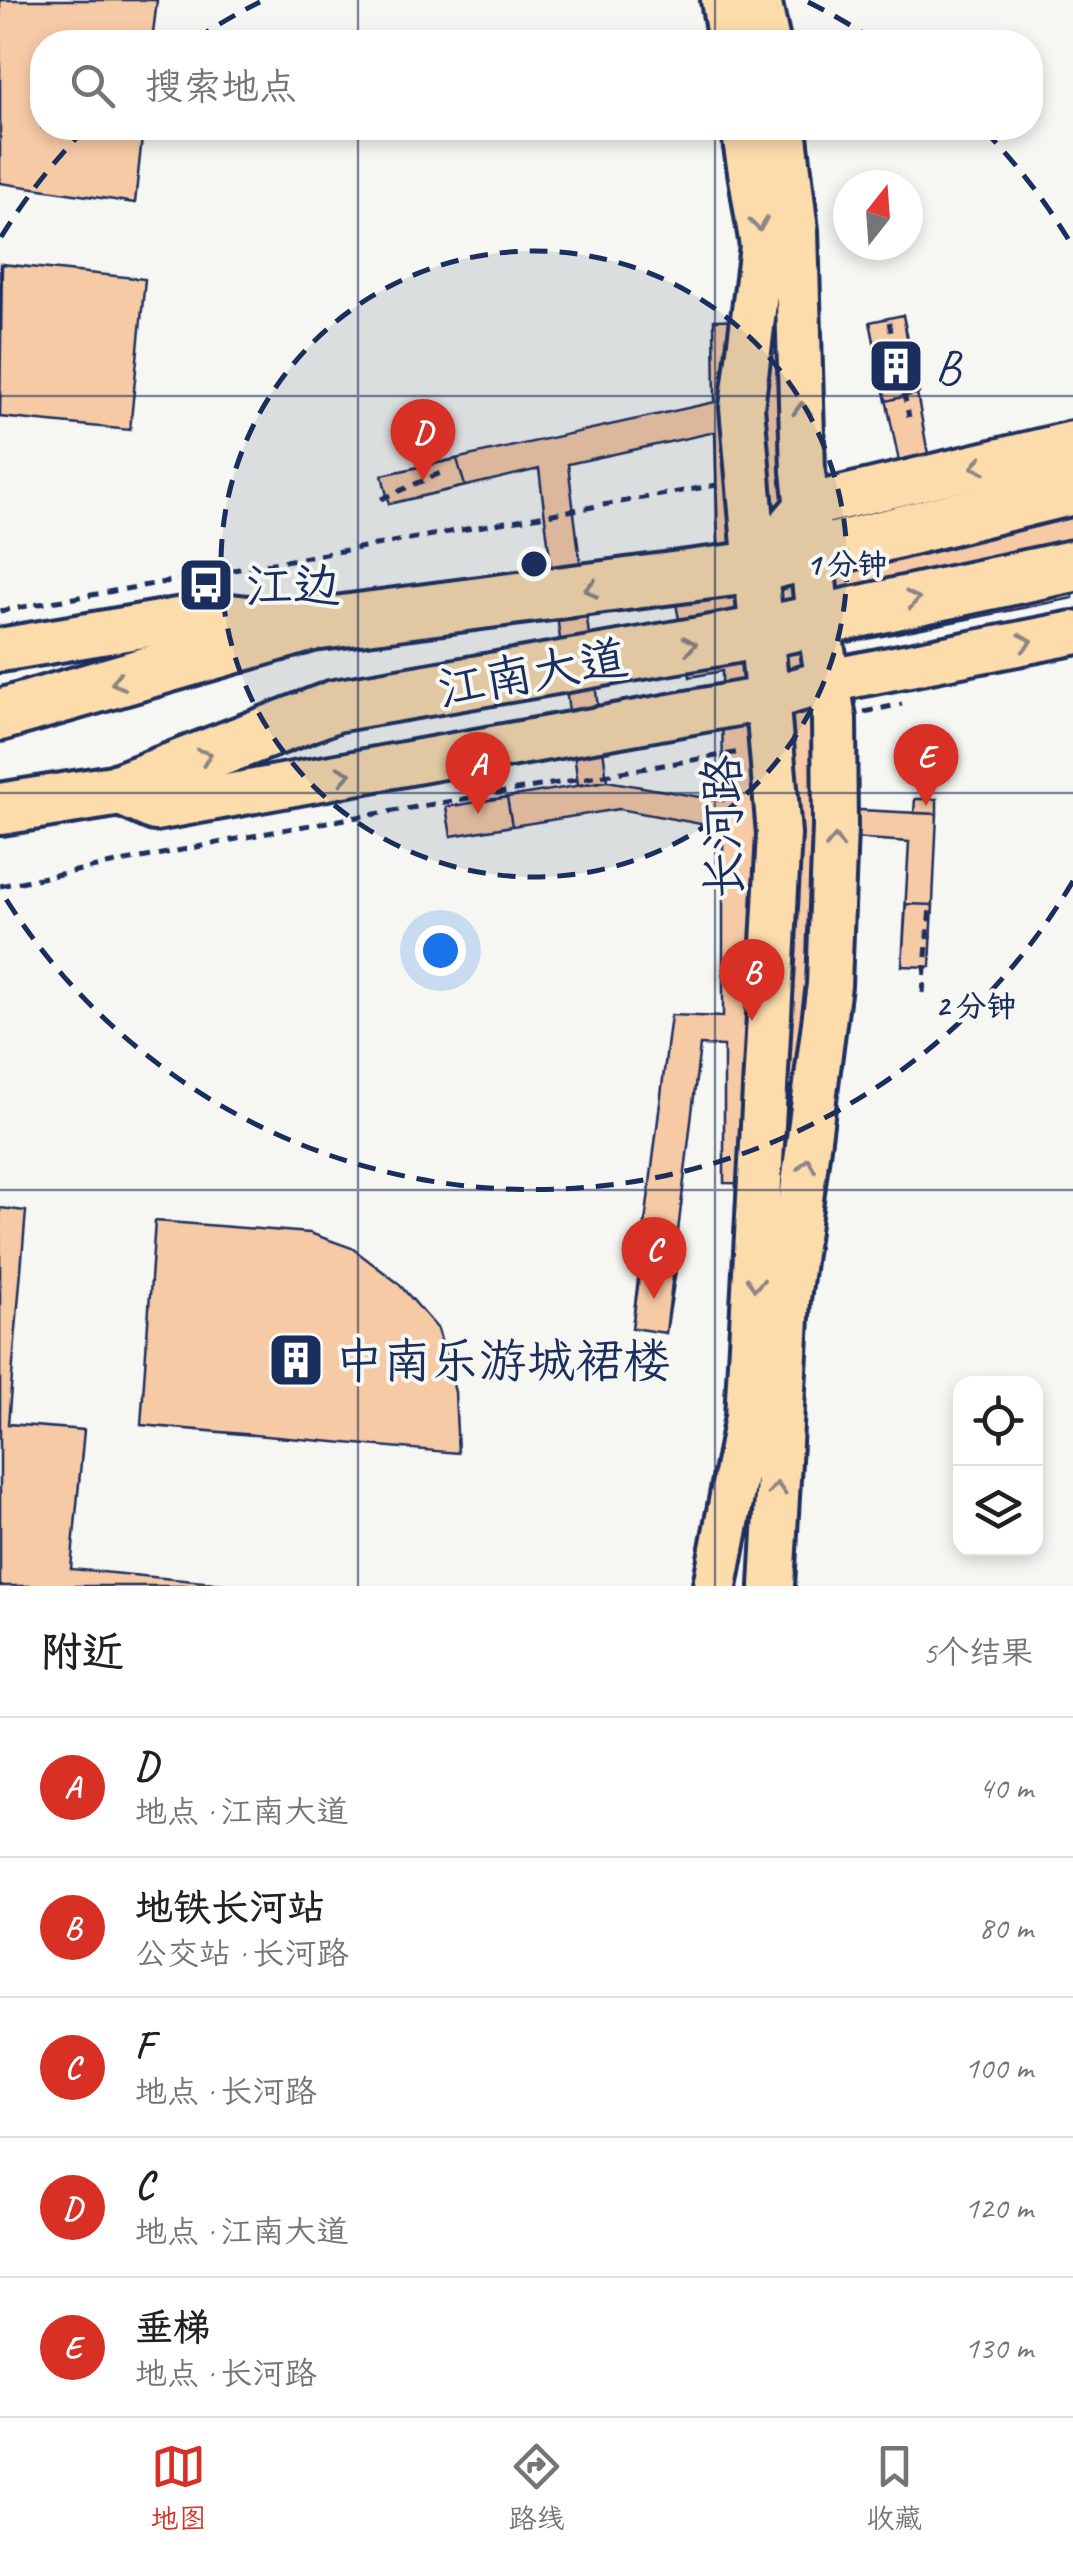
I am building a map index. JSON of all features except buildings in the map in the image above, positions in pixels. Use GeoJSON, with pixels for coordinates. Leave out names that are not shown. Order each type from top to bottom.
{"type":"FeatureCollection","features":[{"type":"Feature","properties":{"kind":"highway","name":"江南大道"},"geometry":{"type":"LineString","coordinates":[[312,625],[758,567],[811,557],[1073,489]]}},
{"type":"Feature","properties":{"kind":"highway","name":"江南大道"},"geometry":{"type":"LineString","coordinates":[[0,809],[114,790],[335,706],[764,632],[1073,566]]}},
{"type":"Feature","properties":{"kind":"highway"},"geometry":{"type":"LineString","coordinates":[[8,712],[312,625]]}},
{"type":"Feature","properties":{"kind":"main road"},"geometry":{"type":"LineString","coordinates":[[723,0],[728,30]]}},
{"type":"Feature","properties":{"kind":"main road"},"geometry":{"type":"LineString","coordinates":[[759,0],[765,30]]}},
{"type":"Feature","properties":{"kind":"main road","name":"长河路"},"geometry":{"type":"LineString","coordinates":[[716,1586],[747,1417],[772,1018],[779,834],[742,407],[762,246],[746,140]]}},
{"type":"Feature","properties":{"kind":"main road"},"geometry":{"type":"LineString","coordinates":[[772,1586],[788,1298],[829,985],[831,700],[811,557],[796,231],[785,140]]}},
{"type":"Feature","properties":{"kind":"main road"},"geometry":{"type":"LineString","coordinates":[[758,567],[807,506],[1073,444]]}},
{"type":"Feature","properties":{"kind":"main road","name":"江南大道"},"geometry":{"type":"LineString","coordinates":[[0,650],[214,614],[312,625]]}},
{"type":"Feature","properties":{"kind":"main road"},"geometry":{"type":"LineString","coordinates":[[114,790],[156,809],[770,698],[831,700],[1073,633]]}},
{"type":"Feature","properties":{"kind":"path"},"geometry":{"type":"LineString","coordinates":[[889,322],[908,416]]}},
{"type":"Feature","properties":{"kind":"path"},"geometry":{"type":"LineString","coordinates":[[381,498],[445,472]]}},
{"type":"Feature","properties":{"kind":"path"},"geometry":{"type":"LineString","coordinates":[[0,610],[749,479]]}},
{"type":"Feature","properties":{"kind":"path"},"geometry":{"type":"LineString","coordinates":[[831,700],[908,703]]}},
{"type":"Feature","properties":{"kind":"path"},"geometry":{"type":"LineString","coordinates":[[0,886],[293,828],[774,746]]}},
{"type":"Feature","properties":{"kind":"path"},"geometry":{"type":"LineString","coordinates":[[923,993],[930,906]]}},
{"type":"Feature","properties":{"kind":"place","name":"B"},"geometry":{"type":"Point","coordinates":[896,366]}},
{"type":"Feature","properties":{"kind":"place","name":"C"},"geometry":{"type":"Point","coordinates":[423,481]}},
{"type":"Feature","properties":{"kind":"place","name":"江边"},"geometry":{"type":"Point","coordinates":[206,585]}},
{"type":"Feature","properties":{"kind":"place","name":"垂梯"},"geometry":{"type":"Point","coordinates":[926,806]}},
{"type":"Feature","properties":{"kind":"place","name":"D"},"geometry":{"type":"Point","coordinates":[478,814]}},
{"type":"Feature","properties":{"kind":"place","name":"地铁长河站"},"geometry":{"type":"Point","coordinates":[752,1021]}},
{"type":"Feature","properties":{"kind":"place","name":"F"},"geometry":{"type":"Point","coordinates":[654,1299]}},
{"type":"Feature","properties":{"kind":"place","name":"中南乐游城裙楼"},"geometry":{"type":"Point","coordinates":[296,1360]}}]}
